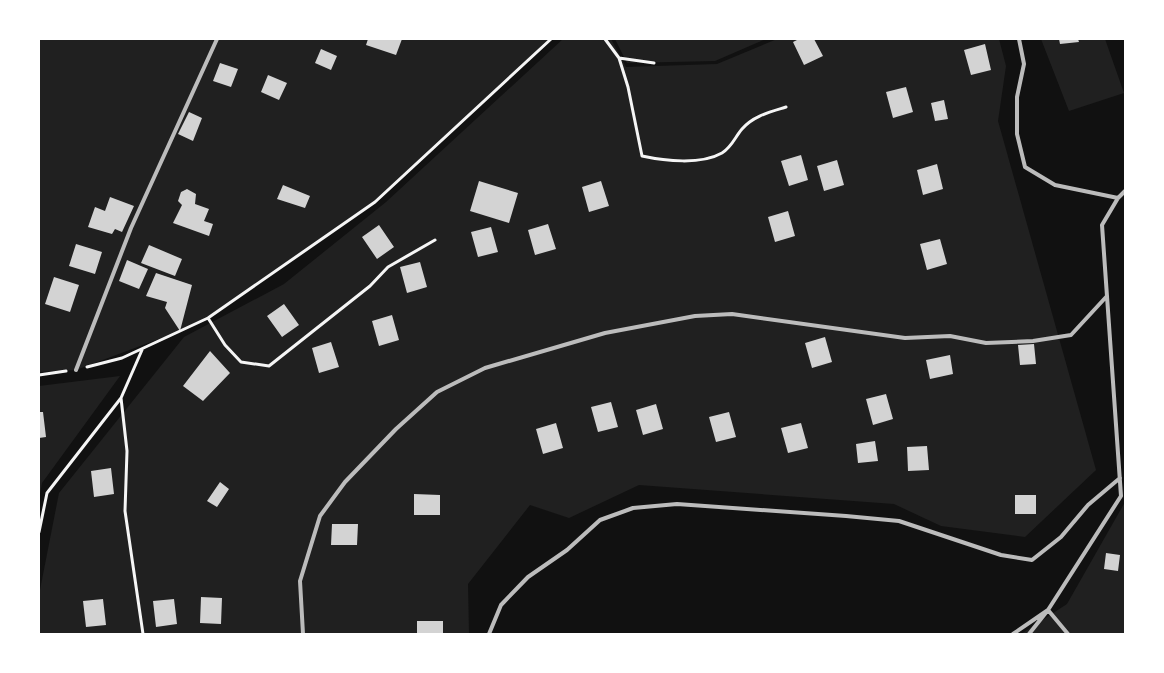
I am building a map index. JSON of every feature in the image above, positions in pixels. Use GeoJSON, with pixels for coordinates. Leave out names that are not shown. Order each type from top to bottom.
{"type":"FeatureCollection","features":[{"type":"Feature","properties":{"kind":"lane"},"geometry":{"type":"LineString","coordinates":[[76,370],[130,228],[217,39]]}},
{"type":"Feature","properties":{"kind":"lane"},"geometry":{"type":"LineString","coordinates":[[1019,39],[1024,64],[1017,96],[1017,134],[1024,167],[1055,185],[1118,198]]}},
{"type":"Feature","properties":{"kind":"lane"},"geometry":{"type":"LineString","coordinates":[[1029,634],[1048,610],[1121,496],[1102,225],[1125,190]]}},
{"type":"Feature","properties":{"kind":"lane"},"geometry":{"type":"LineString","coordinates":[[304,634],[300,581],[320,516],[345,482],[396,429],[437,392],[485,368],[605,333],[695,316],[732,314],[905,338],[950,336],[986,343],[1033,341],[1071,336],[1107,296]]}},
{"type":"Feature","properties":{"kind":"lane"},"geometry":{"type":"LineString","coordinates":[[489,634],[501,605],[528,577],[567,550],[600,520],[633,508],[677,504],[899,521],[1001,555],[1032,560],[1061,537],[1088,505],[1120,478]]}},
{"type":"Feature","properties":{"kind":"lane"},"geometry":{"type":"LineString","coordinates":[[1013,634],[1048,610]]}},
{"type":"Feature","properties":{"kind":"lane"},"geometry":{"type":"LineString","coordinates":[[1048,610],[1068,634]]}},
{"type":"Feature","properties":{"kind":"path"},"geometry":{"type":"LineString","coordinates":[[39,375],[76,370],[122,358],[208,318],[375,202],[551,39]]}},
{"type":"Feature","properties":{"kind":"path"},"geometry":{"type":"LineString","coordinates":[[605,39],[619,58],[628,87],[642,156],[663,161],[706,159],[723,152],[734,142],[742,129],[758,116],[786,107]]}},
{"type":"Feature","properties":{"kind":"path"},"geometry":{"type":"LineString","coordinates":[[619,58],[654,63]]}},
{"type":"Feature","properties":{"kind":"path"},"geometry":{"type":"LineString","coordinates":[[208,318],[225,346],[241,362],[269,366],[370,286],[388,267],[435,240]]}},
{"type":"Feature","properties":{"kind":"path"},"geometry":{"type":"LineString","coordinates":[[39,532],[47,493],[121,398],[142,350]]}},
{"type":"Feature","properties":{"kind":"path"},"geometry":{"type":"LineString","coordinates":[[121,398],[127,451],[125,511],[143,634]]}},
{"type":"Feature","properties":{"kind":"shaded area"},"geometry":{"type":"Polygon","coordinates":[[[39,39],[549,39],[375,202],[208,318],[180,331],[76,370],[39,372],[39,39]]]}},
{"type":"Feature","properties":{"kind":"shaded area"},"geometry":{"type":"Polygon","coordinates":[[[563,39],[611,39],[626,67],[717,64],[777,39],[999,39],[1006,66],[998,121],[1096,470],[1025,537],[941,526],[894,504],[639,485],[569,518],[530,505],[468,584],[469,634],[39,634],[39,595],[59,493],[184,337],[284,284],[386,202],[563,39]]]}},
{"type":"Feature","properties":{"kind":"shaded area"},"geometry":{"type":"Polygon","coordinates":[[[615,39],[766,39],[715,61],[627,63],[615,39]]]}},
{"type":"Feature","properties":{"kind":"shaded area"},"geometry":{"type":"Polygon","coordinates":[[[1041,39],[1105,39],[1124,93],[1069,111],[1041,39]]]}},
{"type":"Feature","properties":{"kind":"shaded area"},"geometry":{"type":"Polygon","coordinates":[[[120,376],[42,483],[39,499],[39,386],[120,376]]]}},
{"type":"Feature","properties":{"kind":"shaded area"},"geometry":{"type":"Polygon","coordinates":[[[1125,502],[1125,634],[1021,634],[1067,604],[1125,502]]]}},
{"type":"Feature","properties":{"kind":"building"},"geometry":{"type":"Polygon","coordinates":[[[368,39],[402,39],[396,55],[366,45],[368,39]]]}},
{"type":"Feature","properties":{"kind":"building"},"geometry":{"type":"Polygon","coordinates":[[[799,39],[814,39],[823,56],[804,65],[793,42],[799,39]]]}},
{"type":"Feature","properties":{"kind":"building"},"geometry":{"type":"Polygon","coordinates":[[[1059,39],[1078,39],[1079,42],[1060,44],[1059,39]]]}},
{"type":"Feature","properties":{"kind":"building"},"geometry":{"type":"Polygon","coordinates":[[[985,44],[991,70],[971,75],[964,50],[985,44]]]}},
{"type":"Feature","properties":{"kind":"building"},"geometry":{"type":"Polygon","coordinates":[[[321,49],[337,56],[331,70],[315,63],[321,49]]]}},
{"type":"Feature","properties":{"kind":"building"},"geometry":{"type":"Polygon","coordinates":[[[220,63],[238,69],[231,87],[213,81],[220,63]]]}},
{"type":"Feature","properties":{"kind":"building"},"geometry":{"type":"Polygon","coordinates":[[[268,75],[287,83],[279,100],[261,92],[268,75]]]}},
{"type":"Feature","properties":{"kind":"building"},"geometry":{"type":"Polygon","coordinates":[[[906,87],[913,112],[893,118],[886,92],[906,87]]]}},
{"type":"Feature","properties":{"kind":"building"},"geometry":{"type":"Polygon","coordinates":[[[944,100],[948,119],[935,121],[931,103],[944,100]]]}},
{"type":"Feature","properties":{"kind":"building"},"geometry":{"type":"Polygon","coordinates":[[[189,112],[202,118],[193,141],[178,134],[189,112]]]}},
{"type":"Feature","properties":{"kind":"building"},"geometry":{"type":"Polygon","coordinates":[[[801,155],[808,180],[789,186],[781,161],[801,155]]]}},
{"type":"Feature","properties":{"kind":"building"},"geometry":{"type":"Polygon","coordinates":[[[837,160],[844,185],[824,191],[817,166],[837,160]]]}},
{"type":"Feature","properties":{"kind":"building"},"geometry":{"type":"Polygon","coordinates":[[[937,164],[943,189],[923,195],[917,170],[937,164]]]}},
{"type":"Feature","properties":{"kind":"building"},"geometry":{"type":"Polygon","coordinates":[[[479,181],[518,193],[509,223],[470,211],[479,181]]]}},
{"type":"Feature","properties":{"kind":"building"},"geometry":{"type":"Polygon","coordinates":[[[601,181],[609,206],[589,212],[582,187],[601,181]]]}},
{"type":"Feature","properties":{"kind":"building"},"geometry":{"type":"Polygon","coordinates":[[[283,185],[310,196],[305,208],[277,199],[283,185]]]}},
{"type":"Feature","properties":{"kind":"building"},"geometry":{"type":"Polygon","coordinates":[[[187,189],[196,194],[195,204],[209,209],[204,221],[213,224],[209,236],[173,223],[182,205],[178,201],[181,192],[187,189]]]}},
{"type":"Feature","properties":{"kind":"building"},"geometry":{"type":"Polygon","coordinates":[[[110,197],[134,206],[122,232],[115,229],[112,234],[88,227],[95,207],[105,211],[110,197]]]}},
{"type":"Feature","properties":{"kind":"building"},"geometry":{"type":"Polygon","coordinates":[[[788,211],[795,236],[775,242],[768,217],[788,211]]]}},
{"type":"Feature","properties":{"kind":"building"},"geometry":{"type":"Polygon","coordinates":[[[548,224],[556,249],[535,255],[528,230],[548,224]]]}},
{"type":"Feature","properties":{"kind":"building"},"geometry":{"type":"Polygon","coordinates":[[[379,225],[394,247],[377,259],[362,237],[379,225]]]}},
{"type":"Feature","properties":{"kind":"building"},"geometry":{"type":"Polygon","coordinates":[[[491,227],[498,252],[478,257],[471,232],[491,227]]]}},
{"type":"Feature","properties":{"kind":"building"},"geometry":{"type":"Polygon","coordinates":[[[940,239],[947,264],[927,270],[920,244],[940,239]]]}},
{"type":"Feature","properties":{"kind":"building"},"geometry":{"type":"Polygon","coordinates":[[[76,244],[102,252],[95,274],[69,266],[76,244]]]}},
{"type":"Feature","properties":{"kind":"building"},"geometry":{"type":"Polygon","coordinates":[[[149,245],[182,259],[175,276],[141,263],[149,245]]]}},
{"type":"Feature","properties":{"kind":"building"},"geometry":{"type":"Polygon","coordinates":[[[127,260],[148,269],[139,289],[119,281],[127,260]]]}},
{"type":"Feature","properties":{"kind":"building"},"geometry":{"type":"Polygon","coordinates":[[[420,262],[427,287],[407,293],[400,267],[420,262]]]}},
{"type":"Feature","properties":{"kind":"building"},"geometry":{"type":"Polygon","coordinates":[[[156,273],[192,285],[180,331],[165,308],[167,302],[146,296],[156,273]]]}},
{"type":"Feature","properties":{"kind":"building"},"geometry":{"type":"Polygon","coordinates":[[[54,277],[79,285],[70,312],[45,304],[54,277]]]}},
{"type":"Feature","properties":{"kind":"building"},"geometry":{"type":"Polygon","coordinates":[[[284,304],[299,325],[282,337],[267,316],[284,304]]]}},
{"type":"Feature","properties":{"kind":"building"},"geometry":{"type":"Polygon","coordinates":[[[392,315],[399,340],[379,346],[372,321],[392,315]]]}},
{"type":"Feature","properties":{"kind":"building"},"geometry":{"type":"Polygon","coordinates":[[[825,337],[832,362],[812,368],[805,343],[825,337]]]}},
{"type":"Feature","properties":{"kind":"building"},"geometry":{"type":"Polygon","coordinates":[[[331,342],[339,367],[319,373],[312,348],[331,342]]]}},
{"type":"Feature","properties":{"kind":"building"},"geometry":{"type":"Polygon","coordinates":[[[1034,344],[1036,364],[1020,365],[1018,345],[1034,344]]]}},
{"type":"Feature","properties":{"kind":"building"},"geometry":{"type":"Polygon","coordinates":[[[210,351],[230,373],[203,401],[183,386],[210,351]]]}},
{"type":"Feature","properties":{"kind":"building"},"geometry":{"type":"Polygon","coordinates":[[[950,355],[953,374],[930,379],[926,360],[950,355]]]}},
{"type":"Feature","properties":{"kind":"building"},"geometry":{"type":"Polygon","coordinates":[[[886,394],[893,419],[873,425],[866,399],[886,394]]]}},
{"type":"Feature","properties":{"kind":"building"},"geometry":{"type":"Polygon","coordinates":[[[611,402],[618,427],[598,432],[591,407],[611,402]]]}},
{"type":"Feature","properties":{"kind":"building"},"geometry":{"type":"Polygon","coordinates":[[[656,404],[663,429],[643,435],[636,410],[656,404]]]}},
{"type":"Feature","properties":{"kind":"building"},"geometry":{"type":"Polygon","coordinates":[[[39,412],[43,412],[46,437],[39,438],[39,412]]]}},
{"type":"Feature","properties":{"kind":"building"},"geometry":{"type":"Polygon","coordinates":[[[729,412],[736,437],[716,442],[709,417],[729,412]]]}},
{"type":"Feature","properties":{"kind":"building"},"geometry":{"type":"Polygon","coordinates":[[[556,423],[563,448],[543,454],[536,429],[556,423]]]}},
{"type":"Feature","properties":{"kind":"building"},"geometry":{"type":"Polygon","coordinates":[[[801,423],[808,448],[788,453],[781,428],[801,423]]]}},
{"type":"Feature","properties":{"kind":"building"},"geometry":{"type":"Polygon","coordinates":[[[875,441],[878,461],[858,463],[856,444],[875,441]]]}},
{"type":"Feature","properties":{"kind":"building"},"geometry":{"type":"Polygon","coordinates":[[[927,446],[929,470],[908,471],[907,447],[927,446]]]}},
{"type":"Feature","properties":{"kind":"building"},"geometry":{"type":"Polygon","coordinates":[[[111,468],[114,494],[94,497],[91,471],[111,468]]]}},
{"type":"Feature","properties":{"kind":"building"},"geometry":{"type":"Polygon","coordinates":[[[220,482],[229,489],[217,507],[207,501],[220,482]]]}},
{"type":"Feature","properties":{"kind":"building"},"geometry":{"type":"Polygon","coordinates":[[[414,494],[440,495],[440,515],[414,515],[414,494]]]}},
{"type":"Feature","properties":{"kind":"building"},"geometry":{"type":"Polygon","coordinates":[[[1015,495],[1036,495],[1036,514],[1015,514],[1015,495]]]}},
{"type":"Feature","properties":{"kind":"building"},"geometry":{"type":"Polygon","coordinates":[[[332,524],[358,524],[357,545],[331,545],[332,524]]]}},
{"type":"Feature","properties":{"kind":"building"},"geometry":{"type":"Polygon","coordinates":[[[1106,553],[1120,555],[1118,571],[1104,569],[1106,553]]]}},
{"type":"Feature","properties":{"kind":"building"},"geometry":{"type":"Polygon","coordinates":[[[201,597],[222,598],[221,624],[200,623],[201,597]]]}},
{"type":"Feature","properties":{"kind":"building"},"geometry":{"type":"Polygon","coordinates":[[[103,599],[106,625],[86,627],[83,601],[103,599]]]}},
{"type":"Feature","properties":{"kind":"building"},"geometry":{"type":"Polygon","coordinates":[[[174,599],[177,624],[156,627],[153,601],[174,599]]]}},
{"type":"Feature","properties":{"kind":"building"},"geometry":{"type":"Polygon","coordinates":[[[417,621],[443,621],[443,634],[417,634],[417,621]]]}}]}
